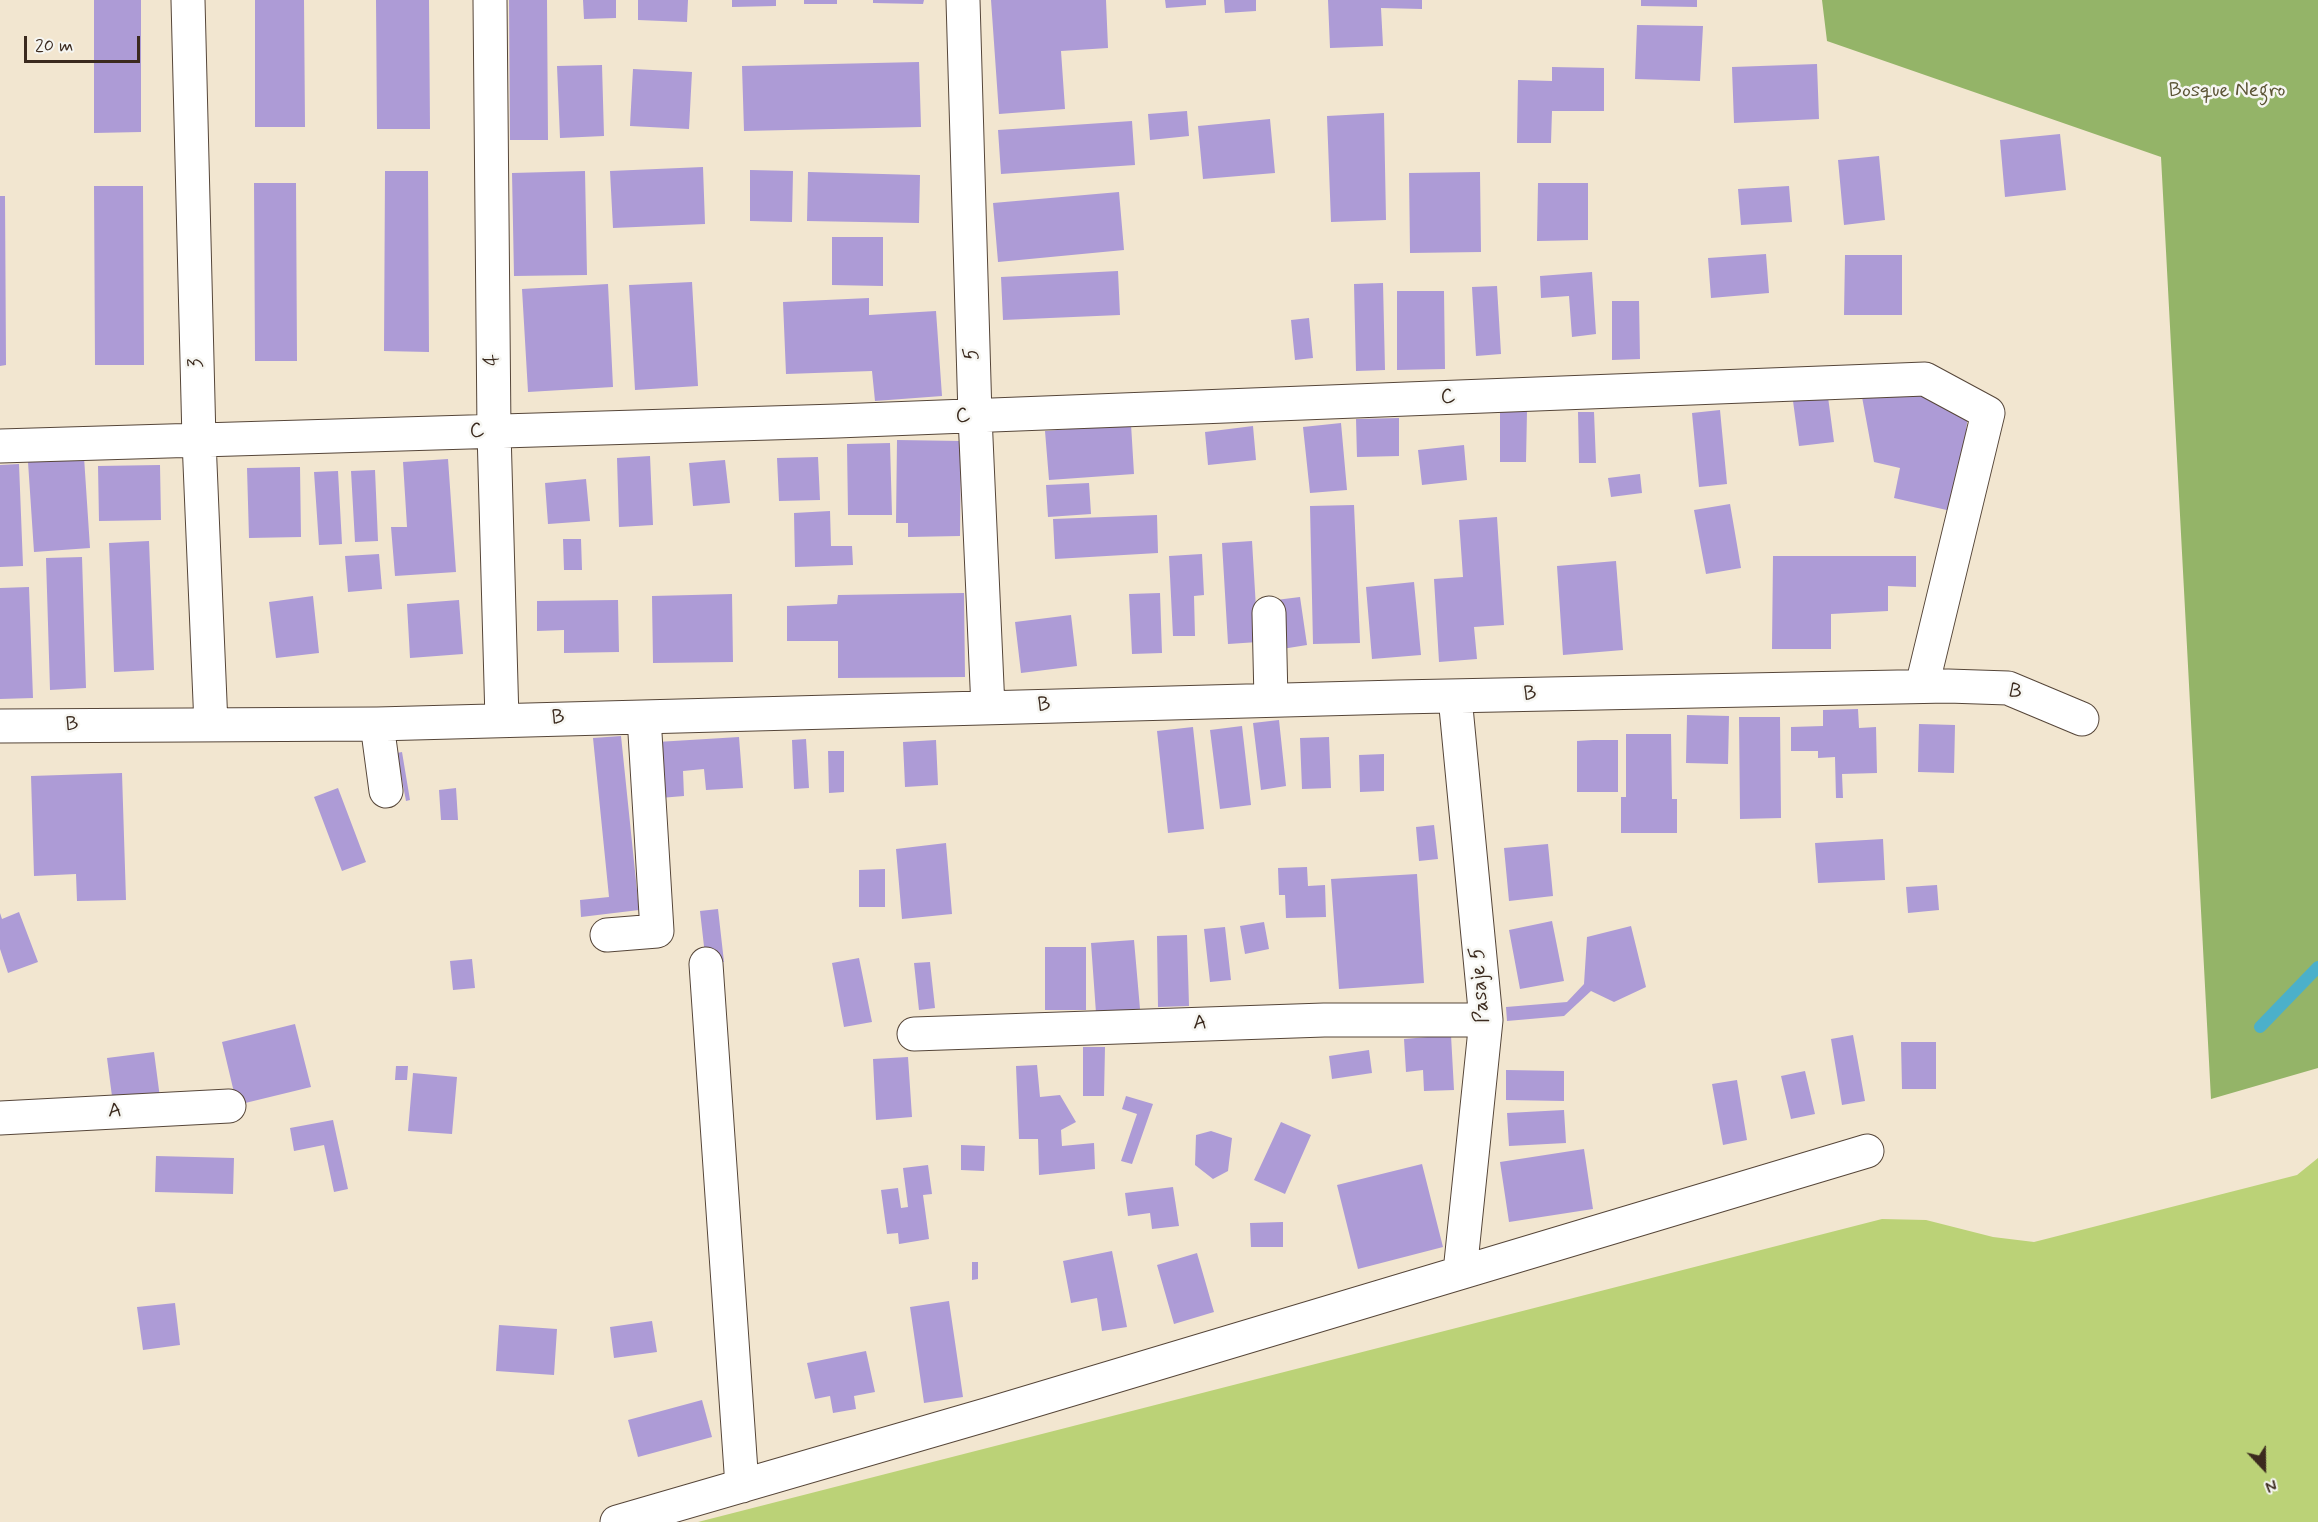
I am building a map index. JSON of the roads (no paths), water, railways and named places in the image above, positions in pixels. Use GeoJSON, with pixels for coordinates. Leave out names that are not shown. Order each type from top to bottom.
{"type":"FeatureCollection","features":[{"type":"Feature","properties":{"kind":"street","name":"3"},"geometry":{"type":"LineString","coordinates":[[188,0],[199,440],[211,725]]}},
{"type":"Feature","properties":{"kind":"street","name":"4"},"geometry":{"type":"LineString","coordinates":[[490,0],[494,431],[502,720]]}},
{"type":"Feature","properties":{"kind":"street","name":"5"},"geometry":{"type":"LineString","coordinates":[[963,0],[975,417],[988,708]]}},
{"type":"Feature","properties":{"kind":"street","name":"C"},"geometry":{"type":"LineString","coordinates":[[0,446],[975,417],[1925,379],[1988,413],[1923,686]]}},
{"type":"Feature","properties":{"kind":"street"},"geometry":{"type":"LineString","coordinates":[[1269,613],[1271,700]]}},
{"type":"Feature","properties":{"kind":"street","name":"B"},"geometry":{"type":"LineString","coordinates":[[0,726],[377,724],[1271,700],[1923,686],[2008,688],[2082,718]]}},
{"type":"Feature","properties":{"kind":"street","name":"Pasaje 5"},"geometry":{"type":"LineString","coordinates":[[1455,697],[1486,1020],[1460,1272]]}},
{"type":"Feature","properties":{"kind":"street"},"geometry":{"type":"LineString","coordinates":[[607,934],[657,931],[644,717]]}},
{"type":"Feature","properties":{"kind":"street"},"geometry":{"type":"LineString","coordinates":[[377,724],[386,791]]}},
{"type":"Feature","properties":{"kind":"street"},"geometry":{"type":"LineString","coordinates":[[706,964],[742,1486]]}},
{"type":"Feature","properties":{"kind":"street","name":"A"},"geometry":{"type":"LineString","coordinates":[[914,1034],[1324,1020],[1486,1020]]}},
{"type":"Feature","properties":{"kind":"street","name":"A"},"geometry":{"type":"LineString","coordinates":[[0,1118],[229,1106]]}},
{"type":"Feature","properties":{"kind":"street"},"geometry":{"type":"LineString","coordinates":[[617,1522],[1867,1150]]}},
{"type":"Feature","properties":{"kind":"waterway"},"geometry":{"type":"LineString","coordinates":[[2260,1027],[2318,967]]}},
{"type":"Feature","properties":{"kind":"park label","name":"Bosque Negro"},"geometry":{"type":"Point","coordinates":[2227,92]}}]}
